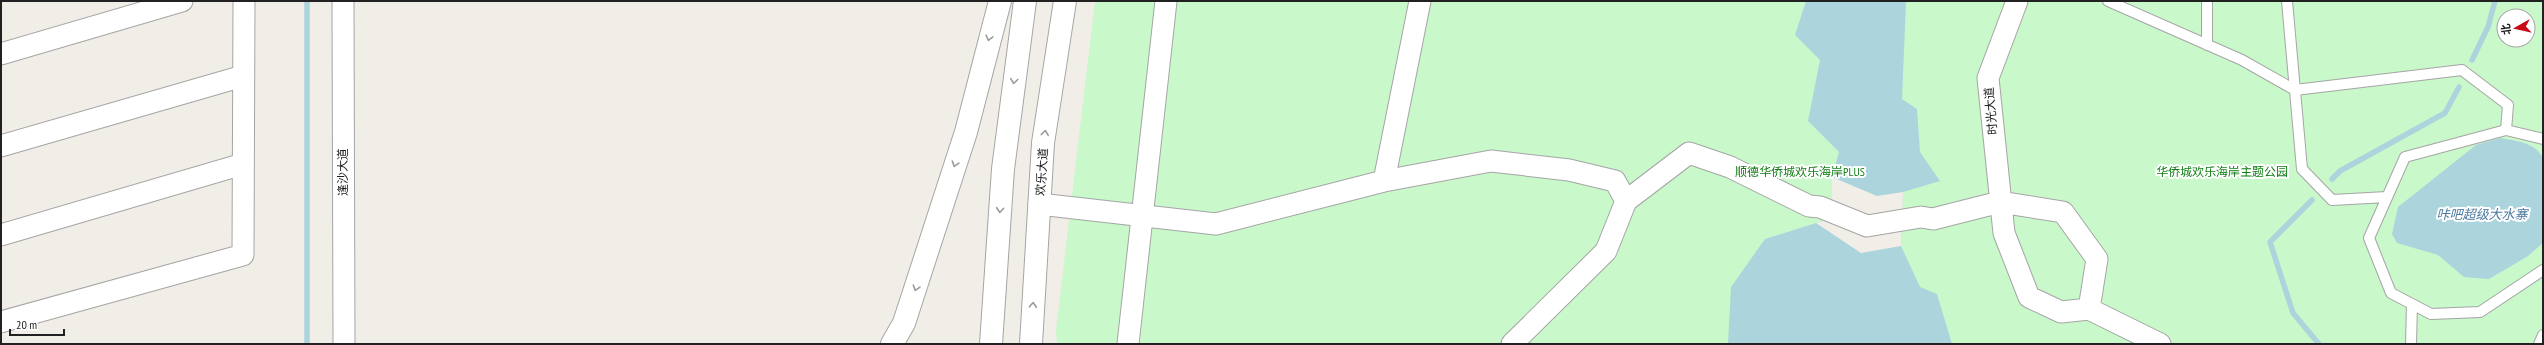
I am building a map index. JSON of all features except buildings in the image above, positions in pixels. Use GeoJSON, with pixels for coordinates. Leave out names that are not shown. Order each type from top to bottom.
{"type":"FeatureCollection","features":[{"type":"Feature","properties":{"kind":"street"},"geometry":{"type":"LineString","coordinates":[[1,54],[182,1]]}},
{"type":"Feature","properties":{"kind":"street"},"geometry":{"type":"LineString","coordinates":[[1,322],[243,255],[244,1]]}},
{"type":"Feature","properties":{"kind":"street","name":"逢沙大道"},"geometry":{"type":"LineString","coordinates":[[343,1],[344,344]]}},
{"type":"Feature","properties":{"kind":"street"},"geometry":{"type":"LineString","coordinates":[[892,344],[904,323],[966,132],[1000,1]]}},
{"type":"Feature","properties":{"kind":"street"},"geometry":{"type":"LineString","coordinates":[[991,344],[1003,169],[1025,1]]}},
{"type":"Feature","properties":{"kind":"street","name":"欢乐大道"},"geometry":{"type":"LineString","coordinates":[[1031,344],[1043,144],[1065,1]]}},
{"type":"Feature","properties":{"kind":"street"},"geometry":{"type":"LineString","coordinates":[[1128,344],[1144,216],[1166,1]]}},
{"type":"Feature","properties":{"kind":"street"},"geometry":{"type":"LineString","coordinates":[[1384,181],[1420,1]]}},
{"type":"Feature","properties":{"kind":"street","name":"时光大道"},"geometry":{"type":"LineString","coordinates":[[2017,1],[1988,78],[2004,234],[2029,297],[2061,312],[2089,309]]}},
{"type":"Feature","properties":{"kind":"street"},"geometry":{"type":"LineString","coordinates":[[1,146],[243,76]]}},
{"type":"Feature","properties":{"kind":"street"},"geometry":{"type":"LineString","coordinates":[[1512,344],[1606,251],[1626,201],[1689,153],[1730,168],[1809,206],[1820,207],[1867,226],[1922,217],[1933,219],[2000,202],[2063,212],[2097,259],[2089,309],[2160,344]]}},
{"type":"Feature","properties":{"kind":"street"},"geometry":{"type":"LineString","coordinates":[[1040,204],[1216,224],[1384,181],[1491,161],[1569,170],[1615,181],[1626,201]]}},
{"type":"Feature","properties":{"kind":"street"},"geometry":{"type":"LineString","coordinates":[[1,235],[243,164]]}},
{"type":"Feature","properties":{"kind":"lane"},"geometry":{"type":"LineString","coordinates":[[2108,1],[2242,60],[2295,90],[2462,70],[2508,105],[2506,130]]}},
{"type":"Feature","properties":{"kind":"lane"},"geometry":{"type":"LineString","coordinates":[[2207,1],[2207,45]]}},
{"type":"Feature","properties":{"kind":"lane"},"geometry":{"type":"LineString","coordinates":[[2287,1],[2302,169],[2332,200],[2387,197]]}},
{"type":"Feature","properties":{"kind":"lane"},"geometry":{"type":"LineString","coordinates":[[2543,139],[2506,130],[2405,157],[2369,238],[2391,293],[2431,314],[2480,312],[2543,270]]}},
{"type":"Feature","properties":{"kind":"lane"},"geometry":{"type":"LineString","coordinates":[[2411,344],[2412,304]]}},
{"type":"Feature","properties":{"kind":"lane"},"geometry":{"type":"LineString","coordinates":[[2538,344],[2543,335]]}},
{"type":"Feature","properties":{"kind":"green space","name":"顺德华侨城欢乐海岸PLUS"},"geometry":{"type":"Polygon","coordinates":[[[1095,1],[2543,1],[2543,344],[1057,344],[1056,330],[1095,1]]]}},
{"type":"Feature","properties":{"kind":"water"},"geometry":{"type":"Polygon","coordinates":[[[1806,1],[1906,1],[1902,99],[1917,109],[1920,152],[1940,181],[1903,192],[1901,246],[1920,287],[1937,294],[1952,344],[1728,343],[1731,287],[1765,239],[1832,218],[1832,177],[1839,152],[1808,121],[1820,60],[1795,35],[1806,1]]]}},
{"type":"Feature","properties":{"kind":"water","name":"咔吧超级大水寨"},"geometry":{"type":"Polygon","coordinates":[[[2500,138],[2519,141],[2530,145],[2540,153],[2543,158],[2543,243],[2528,256],[2489,279],[2464,277],[2438,255],[2397,243],[2392,234],[2398,207],[2476,145],[2500,138]]]}},
{"type":"Feature","properties":{"kind":"pier"},"geometry":{"type":"Polygon","coordinates":[[[1832,177],[1877,196],[1903,192],[1901,246],[1861,253],[1816,223],[1832,218],[1832,177]]]}},
{"type":"Feature","properties":{"kind":"waterway"},"geometry":{"type":"LineString","coordinates":[[307,1],[307,344]]}},
{"type":"Feature","properties":{"kind":"waterway"},"geometry":{"type":"LineString","coordinates":[[2472,60],[2488,27],[2495,1]]}},
{"type":"Feature","properties":{"kind":"waterway"},"geometry":{"type":"LineString","coordinates":[[2332,179],[2340,171],[2445,113],[2459,87]]}},
{"type":"Feature","properties":{"kind":"waterway"},"geometry":{"type":"LineString","coordinates":[[2312,200],[2270,242],[2293,313],[2319,344]]}},
{"type":"Feature","properties":{"kind":"park label","name":"华侨城欢乐海岸主题公园"},"geometry":{"type":"Point","coordinates":[2222,172]}}]}
